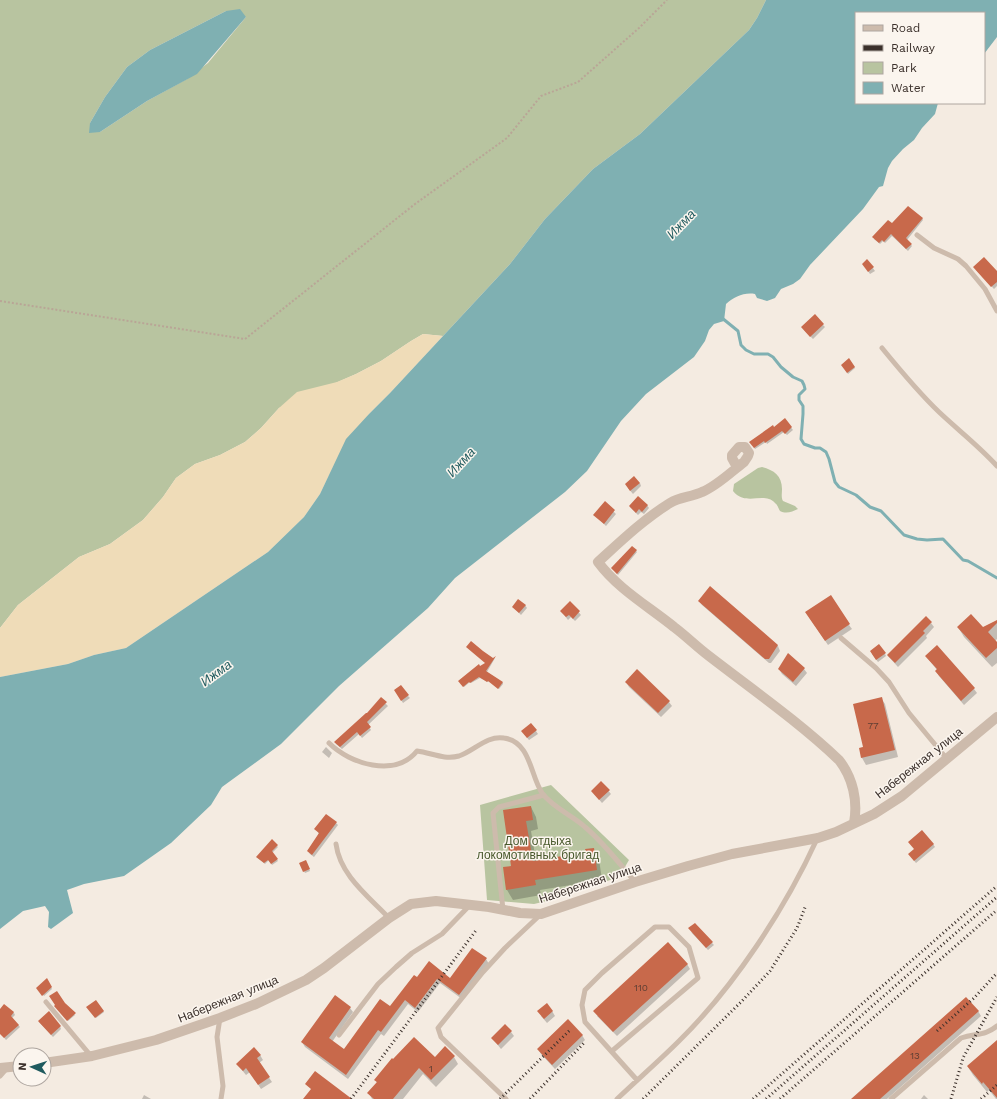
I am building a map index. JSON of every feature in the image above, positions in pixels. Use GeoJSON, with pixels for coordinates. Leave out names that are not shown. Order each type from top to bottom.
{"type":"FeatureCollection","features":[{"type":"Feature","properties":{"kind":"street"},"geometry":{"type":"LineString","coordinates":[[737,467],[714,485],[702,492],[676,499],[661,509],[598,562],[605,571],[624,589],[674,626],[708,655],[770,702],[839,760],[845,768],[852,784],[855,805],[854,823]]}},
{"type":"Feature","properties":{"kind":"street","name":"Набережная улица"},"geometry":{"type":"LineString","coordinates":[[52,1062],[92,1056],[156,1040],[256,1004],[306,980],[330,964],[389,918],[411,904],[436,901],[503,910],[520,914],[540,914],[635,882],[732,854],[818,838],[874,814],[902,796],[997,717]]}},
{"type":"Feature","properties":{"kind":"lane"},"geometry":{"type":"LineString","coordinates":[[917,235],[930,246],[958,259],[966,266],[984,289],[997,311]]}},
{"type":"Feature","properties":{"kind":"lane"},"geometry":{"type":"LineString","coordinates":[[882,348],[922,395],[997,466]]}},
{"type":"Feature","properties":{"kind":"lane"},"geometry":{"type":"LineString","coordinates":[[841,638],[876,668],[889,682],[909,713],[947,759]]}},
{"type":"Feature","properties":{"kind":"lane"},"geometry":{"type":"LineString","coordinates":[[329,743],[344,756],[370,765],[386,767],[405,761],[417,751],[439,757],[451,757],[459,756],[490,739],[508,739],[515,742],[526,755],[539,787],[544,795],[585,827],[635,882]]}},
{"type":"Feature","properties":{"kind":"lane"},"geometry":{"type":"LineString","coordinates":[[503,910],[493,813],[499,807],[544,795]]}},
{"type":"Feature","properties":{"kind":"lane"},"geometry":{"type":"LineString","coordinates":[[617,1099],[679,1041],[713,1003],[738,971],[774,917],[809,858],[818,838]]}},
{"type":"Feature","properties":{"kind":"lane"},"geometry":{"type":"LineString","coordinates":[[336,844],[337,855],[350,878],[389,918]]}},
{"type":"Feature","properties":{"kind":"lane"},"geometry":{"type":"LineString","coordinates":[[339,1034],[378,984],[396,966],[412,953],[442,934],[470,905]]}},
{"type":"Feature","properties":{"kind":"lane"},"geometry":{"type":"LineString","coordinates":[[506,1099],[441,1037],[438,1028],[492,962],[540,914]]}},
{"type":"Feature","properties":{"kind":"lane"},"geometry":{"type":"LineString","coordinates":[[612,1051],[698,978],[689,947],[669,927],[655,927],[602,973],[585,990],[582,1005],[585,1022],[637,1080]]}},
{"type":"Feature","properties":{"kind":"lane"},"geometry":{"type":"LineString","coordinates":[[46,1002],[92,1056]]}},
{"type":"Feature","properties":{"kind":"lane"},"geometry":{"type":"LineString","coordinates":[[220,1018],[217,1037],[223,1086],[221,1099]]}},
{"type":"Feature","properties":{"kind":"lane"},"geometry":{"type":"LineString","coordinates":[[891,1099],[962,1038],[973,1034],[986,1034],[997,1026]]}},
{"type":"Feature","properties":{"kind":"lane"},"geometry":{"type":"LineString","coordinates":[[0,1076],[4,1068]]}},
{"type":"Feature","properties":{"kind":"path"},"geometry":{"type":"LineString","coordinates":[[0,301],[245,339],[415,204],[507,138],[541,96],[578,82],[639,28],[667,0]]}},
{"type":"Feature","properties":{"kind":"green space"},"geometry":{"type":"Polygon","coordinates":[[[0,0],[766,0],[749,30],[640,134],[593,169],[545,219],[510,264],[443,336],[423,334],[381,361],[356,374],[279,408],[261,428],[245,442],[220,455],[195,464],[176,478],[163,497],[143,520],[110,544],[79,557],[18,605],[0,628],[0,0]],[[226,11],[150,50],[127,67],[105,97],[90,123],[100,132],[147,101],[187,79],[208,63],[246,17],[226,11]]]}},
{"type":"Feature","properties":{"kind":"green space"},"geometry":{"type":"Polygon","coordinates":[[[762,467],[774,472],[779,477],[782,484],[783,501],[795,506],[798,509],[789,512],[782,512],[771,500],[766,498],[744,498],[738,496],[733,491],[734,484],[758,468],[762,467]]]}},
{"type":"Feature","properties":{"kind":"green space","name":"Дом отдыха локомотивных бригад"},"geometry":{"type":"Polygon","coordinates":[[[551,785],[629,860],[619,877],[551,900],[534,904],[487,900],[480,805],[551,785]]]}},
{"type":"Feature","properties":{"kind":"sand"},"geometry":{"type":"Polygon","coordinates":[[[423,334],[443,336],[369,414],[334,465],[320,494],[304,517],[268,552],[126,648],[94,655],[68,664],[0,677],[0,628],[18,605],[79,557],[110,544],[143,520],[163,497],[176,478],[195,464],[220,455],[245,442],[297,392],[337,382],[356,374],[381,361],[423,334]]]}},
{"type":"Feature","properties":{"kind":"water","name":"Ижма"},"geometry":{"type":"Polygon","coordinates":[[[766,0],[997,0],[997,37],[985,53],[985,12],[855,12],[855,104],[938,104],[935,114],[922,128],[914,140],[892,161],[888,168],[883,186],[879,187],[863,209],[810,265],[800,279],[781,289],[775,298],[767,301],[757,298],[755,294],[743,294],[732,299],[726,304],[724,321],[714,324],[709,330],[705,341],[694,357],[646,394],[621,421],[587,471],[565,492],[455,578],[428,608],[339,686],[281,744],[222,787],[211,805],[171,843],[124,876],[84,884],[67,890],[73,913],[51,929],[48,927],[49,912],[45,906],[23,911],[0,929],[0,677],[68,664],[94,655],[126,648],[268,552],[304,517],[320,494],[346,439],[510,264],[545,219],[593,169],[640,134],[749,30],[766,0]]]}},
{"type":"Feature","properties":{"kind":"water"},"geometry":{"type":"Polygon","coordinates":[[[240,9],[246,17],[197,74],[147,101],[100,132],[89,133],[90,123],[105,97],[127,67],[150,50],[226,11],[240,9]]]}},
{"type":"Feature","properties":{"kind":"building"},"geometry":{"type":"Polygon","coordinates":[[[908,206],[923,218],[906,238],[912,244],[906,249],[891,234],[884,242],[882,240],[879,243],[872,237],[888,220],[892,223],[908,206]]]}},
{"type":"Feature","properties":{"kind":"building"},"geometry":{"type":"Polygon","coordinates":[[[984,257],[997,271],[997,282],[991,287],[973,267],[984,257]]]}},
{"type":"Feature","properties":{"kind":"building"},"geometry":{"type":"Polygon","coordinates":[[[867,259],[874,267],[868,272],[862,264],[867,259]]]}},
{"type":"Feature","properties":{"kind":"building"},"geometry":{"type":"Polygon","coordinates":[[[815,314],[824,324],[810,337],[801,327],[815,314]]]}},
{"type":"Feature","properties":{"kind":"building"},"geometry":{"type":"Polygon","coordinates":[[[849,358],[855,367],[847,373],[841,365],[849,358]]]}},
{"type":"Feature","properties":{"kind":"building"},"geometry":{"type":"Polygon","coordinates":[[[785,418],[792,427],[785,434],[782,431],[765,443],[764,441],[754,448],[749,442],[773,425],[774,427],[785,418]]]}},
{"type":"Feature","properties":{"kind":"building"},"geometry":{"type":"Polygon","coordinates":[[[634,476],[640,483],[630,491],[625,484],[634,476]]]}},
{"type":"Feature","properties":{"kind":"building"},"geometry":{"type":"Polygon","coordinates":[[[638,496],[648,505],[642,512],[639,509],[636,513],[629,506],[638,496]]]}},
{"type":"Feature","properties":{"kind":"building"},"geometry":{"type":"Polygon","coordinates":[[[605,501],[615,510],[604,524],[593,515],[605,501]]]}},
{"type":"Feature","properties":{"kind":"building"},"geometry":{"type":"Polygon","coordinates":[[[632,546],[637,550],[617,574],[611,568],[632,546]]]}},
{"type":"Feature","properties":{"kind":"building"},"geometry":{"type":"Polygon","coordinates":[[[710,586],[778,645],[769,659],[765,659],[698,601],[710,586]]]}},
{"type":"Feature","properties":{"kind":"building"},"geometry":{"type":"Polygon","coordinates":[[[831,595],[850,624],[825,641],[805,612],[831,595]]]}},
{"type":"Feature","properties":{"kind":"building"},"geometry":{"type":"Polygon","coordinates":[[[518,599],[526,605],[519,613],[512,607],[518,599]]]}},
{"type":"Feature","properties":{"kind":"building"},"geometry":{"type":"Polygon","coordinates":[[[570,601],[580,611],[573,619],[569,615],[566,617],[560,611],[570,601]]]}},
{"type":"Feature","properties":{"kind":"building"},"geometry":{"type":"Polygon","coordinates":[[[971,614],[983,627],[997,620],[997,623],[988,632],[997,642],[997,648],[986,658],[957,627],[971,614]]]}},
{"type":"Feature","properties":{"kind":"building"},"geometry":{"type":"Polygon","coordinates":[[[926,616],[932,622],[923,631],[925,633],[895,663],[887,655],[926,616]]]}},
{"type":"Feature","properties":{"kind":"building"},"geometry":{"type":"Polygon","coordinates":[[[471,641],[493,658],[496,656],[486,671],[503,682],[498,689],[488,681],[487,682],[479,677],[463,687],[458,681],[479,664],[480,666],[485,663],[466,647],[471,641]]]}},
{"type":"Feature","properties":{"kind":"building"},"geometry":{"type":"Polygon","coordinates":[[[879,644],[886,653],[876,660],[870,651],[879,644]]]}},
{"type":"Feature","properties":{"kind":"building"},"geometry":{"type":"Polygon","coordinates":[[[937,645],[975,688],[961,701],[935,671],[937,669],[925,656],[937,645]]]}},
{"type":"Feature","properties":{"kind":"building"},"geometry":{"type":"Polygon","coordinates":[[[788,653],[805,668],[793,682],[778,669],[788,653]]]}},
{"type":"Feature","properties":{"kind":"building"},"geometry":{"type":"Polygon","coordinates":[[[637,669],[670,701],[658,713],[625,682],[637,669]]]}},
{"type":"Feature","properties":{"kind":"building"},"geometry":{"type":"Polygon","coordinates":[[[401,685],[409,695],[401,701],[394,690],[401,685]]]}},
{"type":"Feature","properties":{"kind":"building"},"geometry":{"type":"Polygon","coordinates":[[[381,697],[387,702],[367,722],[371,727],[360,736],[357,732],[340,747],[334,742],[367,713],[381,697]]]}},
{"type":"Feature","properties":{"kind":"building"},"geometry":{"type":"Polygon","coordinates":[[[882,697],[895,750],[861,758],[859,748],[863,747],[853,704],[882,697]]]}},
{"type":"Feature","properties":{"kind":"building"},"geometry":{"type":"Polygon","coordinates":[[[531,723],[537,730],[527,738],[521,731],[531,723]]]}},
{"type":"Feature","properties":{"kind":"building"},"geometry":{"type":"Polygon","coordinates":[[[601,781],[610,790],[599,800],[591,791],[601,781]]]}},
{"type":"Feature","properties":{"kind":"building"},"geometry":{"type":"Polygon","coordinates":[[[531,806],[533,820],[526,821],[533,861],[586,852],[585,849],[594,848],[597,870],[535,880],[536,885],[506,890],[503,867],[511,866],[503,810],[531,806]]]}},
{"type":"Feature","properties":{"kind":"building"},"geometry":{"type":"Polygon","coordinates":[[[326,814],[337,822],[312,855],[307,851],[319,833],[314,829],[326,814]]]}},
{"type":"Feature","properties":{"kind":"building"},"geometry":{"type":"Polygon","coordinates":[[[922,830],[934,844],[914,861],[908,854],[914,849],[908,842],[922,830]]]}},
{"type":"Feature","properties":{"kind":"building"},"geometry":{"type":"Polygon","coordinates":[[[272,839],[278,845],[272,851],[278,859],[271,864],[268,860],[264,863],[256,857],[272,839]]]}},
{"type":"Feature","properties":{"kind":"building"},"geometry":{"type":"Polygon","coordinates":[[[306,860],[310,869],[303,872],[299,863],[306,860]]]}},
{"type":"Feature","properties":{"kind":"building"},"geometry":{"type":"Polygon","coordinates":[[[695,923],[713,942],[706,948],[688,928],[695,923]]]}},
{"type":"Feature","properties":{"kind":"building"},"geometry":{"type":"Polygon","coordinates":[[[668,942],[688,964],[613,1032],[593,1011],[668,942]]]}},
{"type":"Feature","properties":{"kind":"building"},"geometry":{"type":"Polygon","coordinates":[[[472,948],[487,958],[459,995],[437,979],[415,1008],[405,1000],[381,1032],[378,1030],[346,1075],[301,1042],[335,995],[351,1007],[329,1038],[344,1049],[380,999],[390,1006],[414,975],[417,977],[429,961],[450,978],[472,948]]]}},
{"type":"Feature","properties":{"kind":"building"},"geometry":{"type":"Polygon","coordinates":[[[47,978],[52,987],[42,996],[36,988],[47,978]]]}},
{"type":"Feature","properties":{"kind":"building"},"geometry":{"type":"Polygon","coordinates":[[[57,991],[65,1003],[76,1013],[67,1021],[54,1006],[55,1005],[49,996],[57,991]]]}},
{"type":"Feature","properties":{"kind":"building"},"geometry":{"type":"Polygon","coordinates":[[[966,997],[979,1011],[880,1099],[851,1099],[966,997]]]}},
{"type":"Feature","properties":{"kind":"building"},"geometry":{"type":"Polygon","coordinates":[[[96,1000],[104,1011],[95,1018],[86,1007],[96,1000]]]}},
{"type":"Feature","properties":{"kind":"building"},"geometry":{"type":"Polygon","coordinates":[[[547,1003],[553,1011],[544,1019],[537,1011],[547,1003]]]}},
{"type":"Feature","properties":{"kind":"building"},"geometry":{"type":"Polygon","coordinates":[[[4,1004],[14,1012],[11,1016],[19,1025],[4,1038],[0,1034],[0,1009],[4,1004]]]}},
{"type":"Feature","properties":{"kind":"building"},"geometry":{"type":"Polygon","coordinates":[[[49,1011],[61,1026],[51,1035],[38,1021],[49,1011]]]}},
{"type":"Feature","properties":{"kind":"building"},"geometry":{"type":"Polygon","coordinates":[[[568,1019],[583,1035],[552,1065],[537,1049],[568,1019]]]}},
{"type":"Feature","properties":{"kind":"building"},"geometry":{"type":"Polygon","coordinates":[[[505,1024],[512,1031],[498,1045],[491,1038],[505,1024]]]}},
{"type":"Feature","properties":{"kind":"building"},"geometry":{"type":"Polygon","coordinates":[[[414,1037],[435,1057],[445,1046],[455,1056],[431,1080],[419,1068],[393,1099],[374,1099],[367,1093],[377,1082],[374,1080],[392,1058],[393,1059],[414,1037]]]}},
{"type":"Feature","properties":{"kind":"building"},"geometry":{"type":"Polygon","coordinates":[[[997,1040],[997,1098],[983,1082],[982,1084],[967,1066],[997,1040]]]}},
{"type":"Feature","properties":{"kind":"building"},"geometry":{"type":"Polygon","coordinates":[[[254,1047],[261,1055],[257,1058],[270,1077],[258,1085],[246,1068],[243,1071],[236,1064],[254,1047]]]}},
{"type":"Feature","properties":{"kind":"building"},"geometry":{"type":"Polygon","coordinates":[[[315,1071],[352,1099],[303,1099],[311,1089],[305,1084],[315,1071]]]}},
{"type":"Feature","properties":{"kind":"waterway"},"geometry":{"type":"LineString","coordinates":[[722,318],[738,331],[741,345],[746,350],[754,354],[768,354],[793,377],[802,381],[805,389],[799,395],[799,400],[803,406],[801,439],[804,444],[815,448],[820,448],[826,452],[835,482],[839,487],[856,495],[870,507],[881,511],[904,535],[917,539],[943,539],[963,560],[968,561],[997,578]]}},
{"type":"Feature","properties":{"kind":"railway"},"geometry":{"type":"LineString","coordinates":[[753,1099],[997,886]]}},
{"type":"Feature","properties":{"kind":"railway"},"geometry":{"type":"LineString","coordinates":[[766,1099],[997,897]]}},
{"type":"Feature","properties":{"kind":"railway"},"geometry":{"type":"LineString","coordinates":[[643,1099],[742,1001],[770,971],[797,928],[806,905]]}},
{"type":"Feature","properties":{"kind":"railway"},"geometry":{"type":"LineString","coordinates":[[780,1099],[997,910]]}},
{"type":"Feature","properties":{"kind":"railway"},"geometry":{"type":"LineString","coordinates":[[351,1099],[477,929]]}},
{"type":"Feature","properties":{"kind":"railway"},"geometry":{"type":"LineString","coordinates":[[937,1031],[974,998],[997,973]]}},
{"type":"Feature","properties":{"kind":"railway"},"geometry":{"type":"LineString","coordinates":[[951,1099],[963,1058],[997,997]]}},
{"type":"Feature","properties":{"kind":"railway"},"geometry":{"type":"LineString","coordinates":[[500,1099],[571,1029]]}},
{"type":"Feature","properties":{"kind":"railway"},"geometry":{"type":"LineString","coordinates":[[530,1099],[584,1043]]}},
{"type":"Feature","properties":{"kind":"railway"},"geometry":{"type":"LineString","coordinates":[[981,1099],[997,1085]]}}]}
